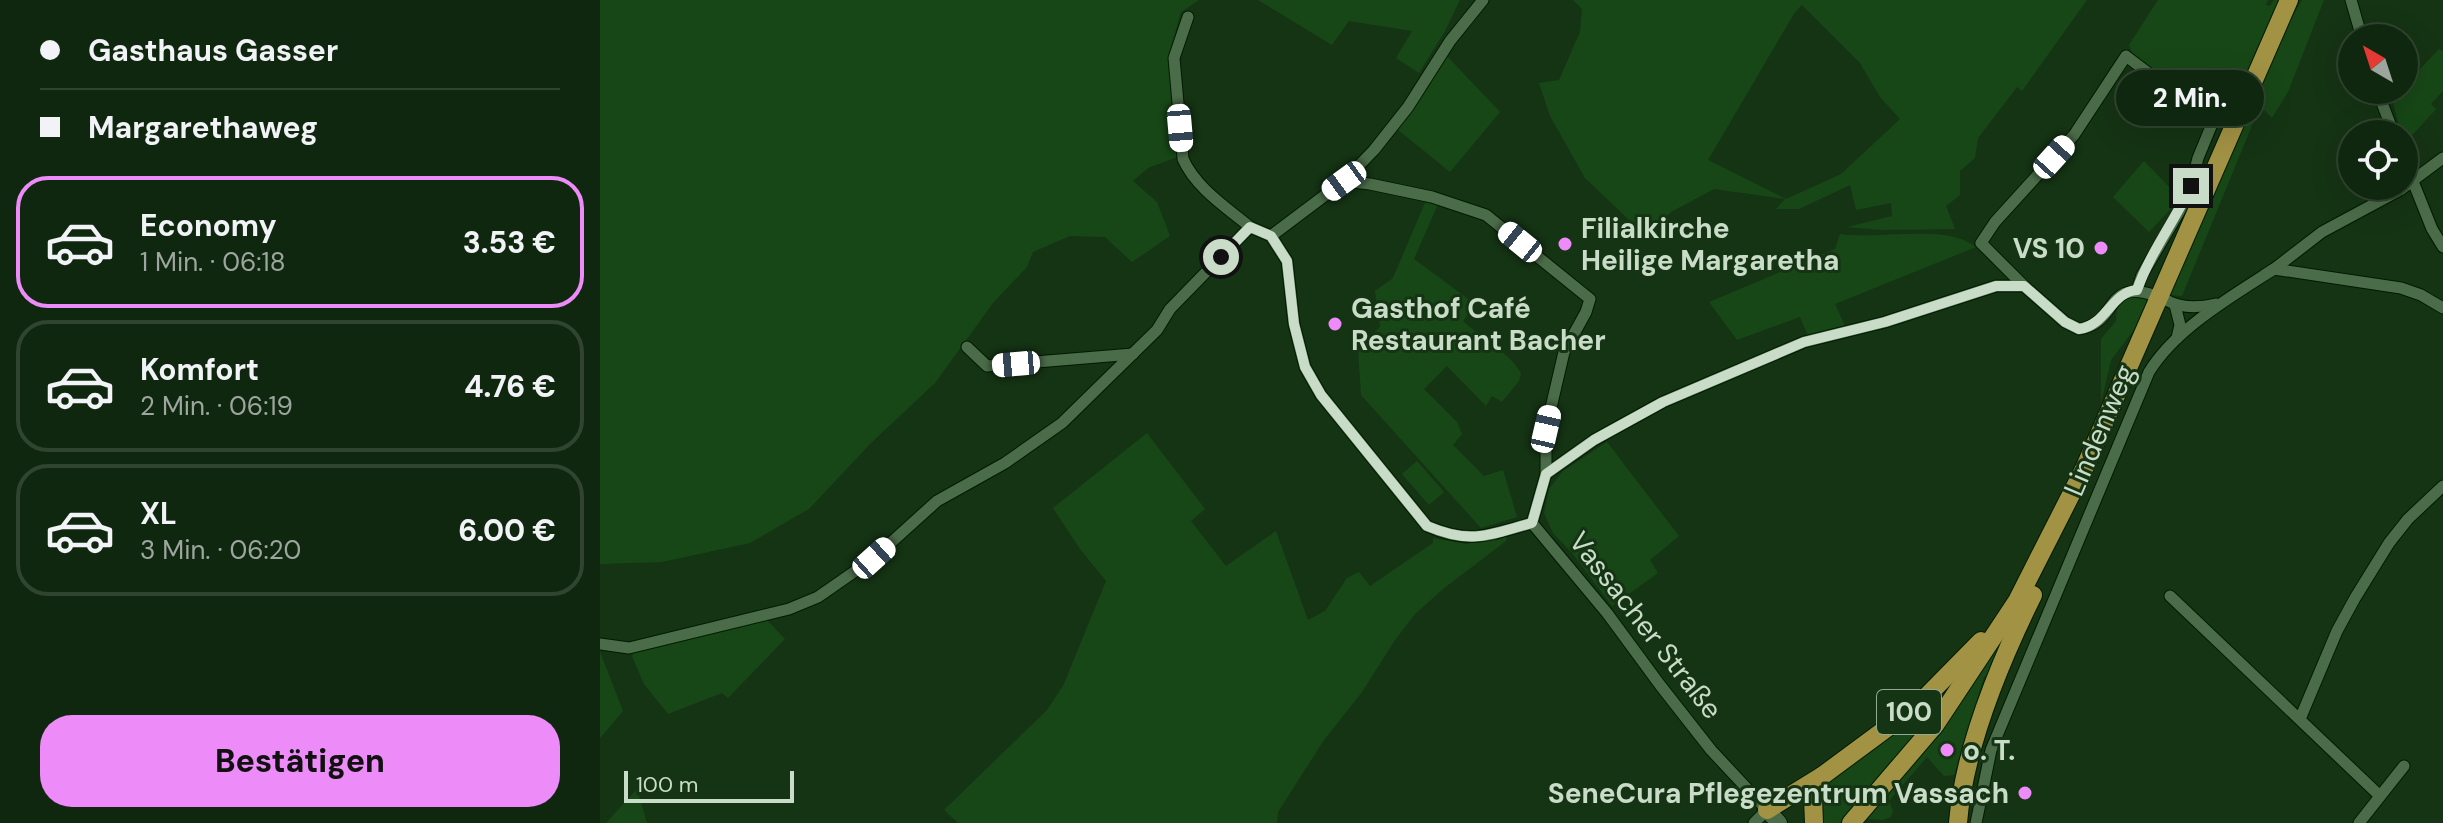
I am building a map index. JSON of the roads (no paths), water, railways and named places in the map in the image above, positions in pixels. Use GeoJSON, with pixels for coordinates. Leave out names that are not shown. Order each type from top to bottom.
{"type":"FeatureCollection","features":[{"type":"Feature","properties":{"kind":"main road"},"geometry":{"type":"LineString","coordinates":[[1851,823],[1935,725],[2017,601],[2068,504],[2289,0]]}},
{"type":"Feature","properties":{"kind":"main road","name":"100"},"geometry":{"type":"LineString","coordinates":[[1958,823],[1977,733],[2011,644],[2067,526],[2068,504]]}},
{"type":"Feature","properties":{"kind":"main road","name":"100"},"geometry":{"type":"LineString","coordinates":[[1766,819],[1929,695],[1979,643],[1999,613],[2017,601]]}},
{"type":"Feature","properties":{"kind":"main road"},"geometry":{"type":"LineString","coordinates":[[1814,823],[1813,798],[1822,776]]}},
{"type":"Feature","properties":{"kind":"street"},"geometry":{"type":"LineString","coordinates":[[1188,17],[1174,58],[1183,159],[1199,184],[1250,227],[1271,236],[1344,181],[1374,150],[1408,107],[1450,41],[1483,0]]}},
{"type":"Feature","properties":{"kind":"street"},"geometry":{"type":"LineString","coordinates":[[2351,0],[2358,24]]}},
{"type":"Feature","properties":{"kind":"street"},"geometry":{"type":"LineString","coordinates":[[2137,290],[2142,275],[2191,186],[2212,124],[2192,104],[2126,56],[2074,135],[1995,222],[1981,243],[2065,322],[2079,329],[2096,324],[2120,295],[2128,291],[2137,290],[2153,295]]}},
{"type":"Feature","properties":{"kind":"street","name":"Lindenweg"},"geometry":{"type":"LineString","coordinates":[[2418,178],[2443,158]]}},
{"type":"Feature","properties":{"kind":"street"},"geometry":{"type":"LineString","coordinates":[[1344,181],[1432,197],[1486,215],[1590,299],[1564,352],[1546,429],[1546,474],[1532,523]]}},
{"type":"Feature","properties":{"kind":"street"},"geometry":{"type":"LineString","coordinates":[[2418,194],[2443,247]]}},
{"type":"Feature","properties":{"kind":"street","name":"Lindenweg"},"geometry":{"type":"LineString","coordinates":[[1976,823],[1991,750],[2149,372],[2162,352],[2221,303],[2274,269],[2322,232],[2380,200]]}},
{"type":"Feature","properties":{"kind":"street"},"geometry":{"type":"LineString","coordinates":[[600,644],[629,648],[789,609],[818,597],[874,558],[937,501],[1005,463],[1062,423],[1157,330],[1170,309],[1250,227]]}},
{"type":"Feature","properties":{"kind":"street","name":"Vassacher Straße"},"geometry":{"type":"LineString","coordinates":[[1271,236],[1287,261],[1294,324],[1305,367],[1321,395],[1427,526],[1448,535],[1476,538],[1532,523],[1607,613],[1766,819]]}},
{"type":"Feature","properties":{"kind":"street"},"geometry":{"type":"LineString","coordinates":[[2274,269],[2401,288],[2443,308]]}},
{"type":"Feature","properties":{"kind":"street"},"geometry":{"type":"LineString","coordinates":[[1546,474],[1594,440],[1663,402],[1804,342],[1885,322],[1996,286],[2024,286]]}},
{"type":"Feature","properties":{"kind":"street"},"geometry":{"type":"LineString","coordinates":[[2177,339],[2180,325],[2171,303],[2205,307],[2221,303]]}},
{"type":"Feature","properties":{"kind":"street"},"geometry":{"type":"LineString","coordinates":[[967,347],[987,366],[1133,354]]}},
{"type":"Feature","properties":{"kind":"street"},"geometry":{"type":"LineString","coordinates":[[2300,719],[2337,631],[2366,580],[2408,519],[2443,486]]}},
{"type":"Feature","properties":{"kind":"street"},"geometry":{"type":"LineString","coordinates":[[2170,596],[2380,796]]}},
{"type":"Feature","properties":{"kind":"street"},"geometry":{"type":"LineString","coordinates":[[2359,823],[2404,766]]}},
{"type":"Feature","properties":{"kind":"place","name":"Filialkirche Heilige Margaretha"},"geometry":{"type":"Point","coordinates":[1565,244]}},
{"type":"Feature","properties":{"kind":"place","name":"VS 10"},"geometry":{"type":"Point","coordinates":[2101,248]}},
{"type":"Feature","properties":{"kind":"place","name":"Gasthof Café Restaurant Bacher"},"geometry":{"type":"Point","coordinates":[1335,324]}},
{"type":"Feature","properties":{"kind":"place","name":"o. T."},"geometry":{"type":"Point","coordinates":[1947,750]}},
{"type":"Feature","properties":{"kind":"place","name":"SeneCura Pflegezentrum Vassach"},"geometry":{"type":"Point","coordinates":[2025,793]}}]}
